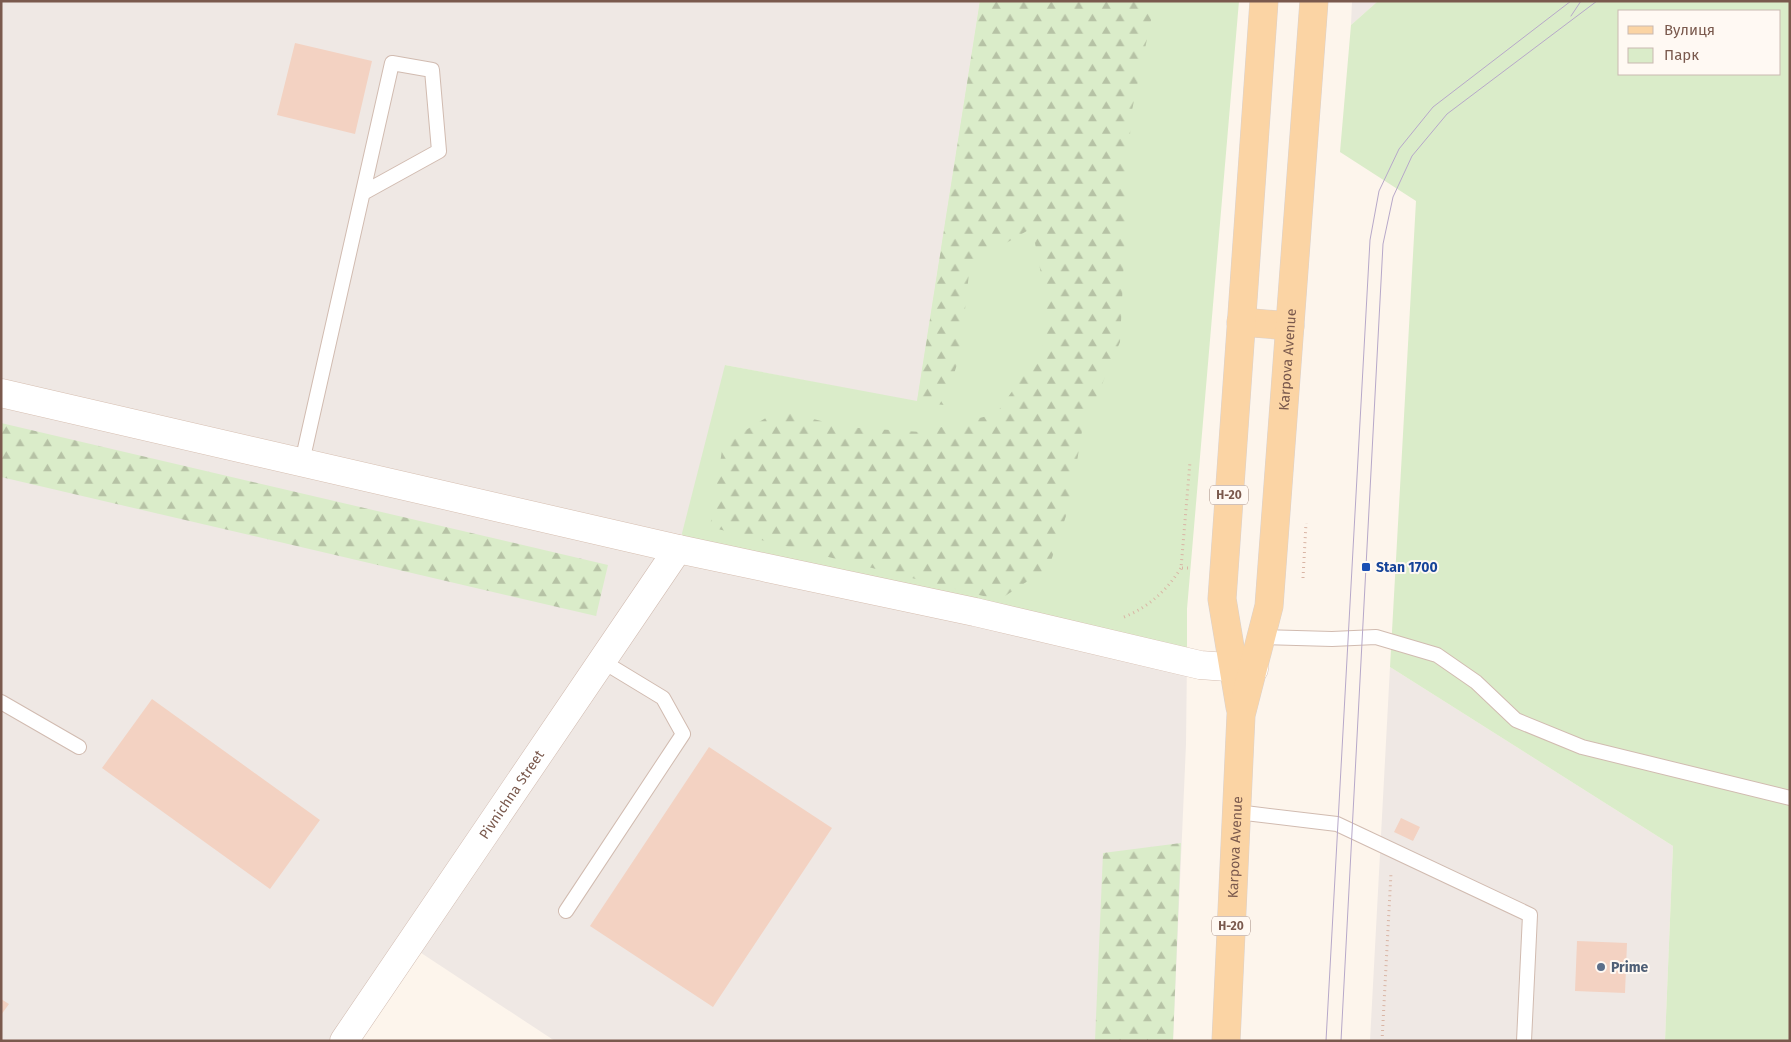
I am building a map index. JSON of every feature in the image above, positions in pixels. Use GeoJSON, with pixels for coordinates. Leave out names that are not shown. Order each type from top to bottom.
{"type":"FeatureCollection","features":[{"type":"Feature","properties":{"kind":"main road","name":"Karpova Avenue"},"geometry":{"type":"LineString","coordinates":[[1226,1041],[1243,668],[1222,599],[1264,1]]}},
{"type":"Feature","properties":{"kind":"main road","name":"Karpova Avenue"},"geometry":{"type":"LineString","coordinates":[[1243,668],[1261,637],[1269,606],[1314,1]]}},
{"type":"Feature","properties":{"kind":"main road"},"geometry":{"type":"LineString","coordinates":[[1241,322],[1290,326]]}},
{"type":"Feature","properties":{"kind":"street"},"geometry":{"type":"LineString","coordinates":[[1,393],[678,549],[974,612],[1200,666],[1243,668]]}},
{"type":"Feature","properties":{"kind":"street","name":"Pivnichna Street"},"geometry":{"type":"LineString","coordinates":[[344,1041],[678,549]]}},
{"type":"Feature","properties":{"kind":"lane"},"geometry":{"type":"LineString","coordinates":[[302,462],[392,63],[432,70],[439,151],[363,193]]}},
{"type":"Feature","properties":{"kind":"lane"},"geometry":{"type":"LineString","coordinates":[[1261,637],[1376,638],[1437,655],[1476,682],[1516,720],[1582,747],[1790,798]]}},
{"type":"Feature","properties":{"kind":"lane"},"geometry":{"type":"LineString","coordinates":[[566,910],[683,734],[663,698],[602,661]]}},
{"type":"Feature","properties":{"kind":"lane"},"geometry":{"type":"LineString","coordinates":[[1,702],[79,747]]}},
{"type":"Feature","properties":{"kind":"lane"},"geometry":{"type":"LineString","coordinates":[[1237,812],[1337,824],[1530,915],[1524,1041]]}},
{"type":"Feature","properties":{"kind":"path"},"geometry":{"type":"LineString","coordinates":[[1188,568],[1182,568],[1190,462]]}},
{"type":"Feature","properties":{"kind":"path"},"geometry":{"type":"LineString","coordinates":[[1303,578],[1306,522]]}},
{"type":"Feature","properties":{"kind":"path"},"geometry":{"type":"LineString","coordinates":[[1382,1041],[1393,850]]}},
{"type":"Feature","properties":{"kind":"shaded area"},"geometry":{"type":"Polygon","coordinates":[[[1,1],[980,1],[917,402],[725,365],[1187,658],[1186,744],[1173,1041],[555,1041],[409,945],[344,1041],[1,1041],[1,1]]]}},
{"type":"Feature","properties":{"kind":"shaded area"},"geometry":{"type":"Polygon","coordinates":[[[1352,1],[1378,1],[1351,25],[1352,1]]]}},
{"type":"Feature","properties":{"kind":"shaded area"},"geometry":{"type":"Polygon","coordinates":[[[1390,667],[1673,846],[1665,1041],[1370,1041],[1390,667]]]}},
{"type":"Feature","properties":{"kind":"green space"},"geometry":{"type":"Polygon","coordinates":[[[980,1],[1239,1],[1187,609],[1187,658],[678,549],[725,365],[917,401],[980,1]]]}},
{"type":"Feature","properties":{"kind":"green space"},"geometry":{"type":"Polygon","coordinates":[[[980,1],[1155,1],[1131,115],[1120,342],[1082,431],[1070,504],[1049,567],[999,600],[710,527],[723,444],[779,410],[844,427],[921,432],[996,414],[1042,349],[1046,299],[1032,228],[970,264],[960,355],[944,405],[917,402],[980,1]]]}},
{"type":"Feature","properties":{"kind":"green space"},"geometry":{"type":"Polygon","coordinates":[[[1378,1],[1790,1],[1790,1041],[1665,1041],[1673,846],[1390,667],[1416,201],[1340,152],[1351,25],[1378,1]]]}},
{"type":"Feature","properties":{"kind":"green space"},"geometry":{"type":"Polygon","coordinates":[[[1,423],[608,565],[596,616],[1,477],[1,423]]]}},
{"type":"Feature","properties":{"kind":"green space"},"geometry":{"type":"Polygon","coordinates":[[[1181,843],[1173,1041],[1095,1041],[1103,853],[1181,843]]]}},
{"type":"Feature","properties":{"kind":"building"},"geometry":{"type":"Polygon","coordinates":[[[295,43],[372,61],[355,134],[277,115],[295,43]]]}},
{"type":"Feature","properties":{"kind":"building"},"geometry":{"type":"Polygon","coordinates":[[[152,699],[320,820],[270,889],[102,768],[152,699]]]}},
{"type":"Feature","properties":{"kind":"building"},"geometry":{"type":"Polygon","coordinates":[[[709,747],[832,828],[713,1007],[590,926],[709,747]]]}},
{"type":"Feature","properties":{"kind":"building"},"geometry":{"type":"Polygon","coordinates":[[[1401,818],[1420,827],[1413,841],[1394,832],[1401,818]]]}},
{"type":"Feature","properties":{"kind":"building"},"geometry":{"type":"Polygon","coordinates":[[[1577,941],[1627,943],[1625,993],[1575,991],[1577,941]]]}},
{"type":"Feature","properties":{"kind":"building"},"geometry":{"type":"Polygon","coordinates":[[[1,999],[9,1004],[1,1015],[1,999]]]}},
{"type":"Feature","properties":{"kind":"tram line"},"geometry":{"type":"LineString","coordinates":[[1326,1041],[1370,240],[1379,191],[1399,149],[1433,107],[1571,1]]}},
{"type":"Feature","properties":{"kind":"tram line"},"geometry":{"type":"LineString","coordinates":[[1571,16],[1581,1]]}},
{"type":"Feature","properties":{"kind":"tram line"},"geometry":{"type":"LineString","coordinates":[[1341,1041],[1383,244],[1393,197],[1412,156],[1447,114],[1597,1]]}},
{"type":"Feature","properties":{"kind":"place","name":"Stan 1700"},"geometry":{"type":"Point","coordinates":[1366,567]}},
{"type":"Feature","properties":{"kind":"place","name":"Prime"},"geometry":{"type":"Point","coordinates":[1601,967]}}]}
